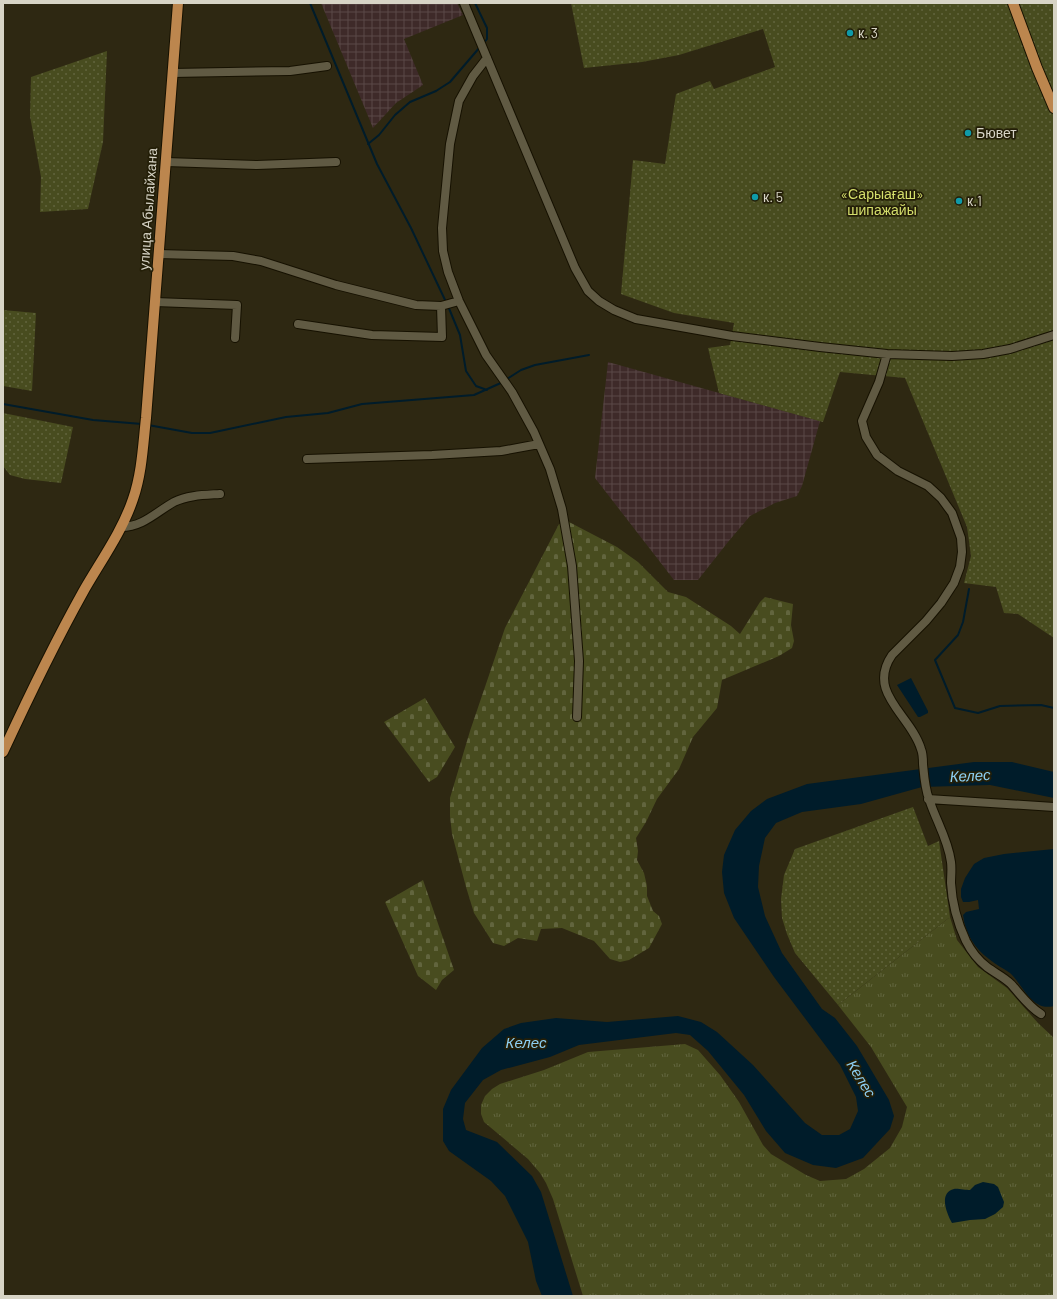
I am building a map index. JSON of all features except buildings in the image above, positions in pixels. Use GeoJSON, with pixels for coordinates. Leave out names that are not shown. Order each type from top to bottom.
{"type":"FeatureCollection","features":[{"type":"Feature","properties":{"kind":"main road","name":"улица Абылайхана"},"geometry":{"type":"LineString","coordinates":[[3,752],[36,682],[82,594],[121,527],[135,492],[140,474],[145,431],[178,3]]}},
{"type":"Feature","properties":{"kind":"main road"},"geometry":{"type":"LineString","coordinates":[[1013,3],[1037,68],[1054,108]]}},
{"type":"Feature","properties":{"kind":"street"},"geometry":{"type":"LineString","coordinates":[[464,3],[575,268],[588,291],[599,301],[614,310],[636,319],[732,336],[887,354],[952,356],[983,354],[1010,349],[1054,335]]}},
{"type":"Feature","properties":{"kind":"street"},"geometry":{"type":"LineString","coordinates":[[487,58],[473,76],[459,101],[450,144],[442,228],[443,251],[448,272],[459,300],[486,355],[512,392],[539,444],[550,469],[562,509],[572,566],[579,661],[577,717]]}},
{"type":"Feature","properties":{"kind":"street"},"geometry":{"type":"LineString","coordinates":[[172,73],[290,71],[327,66]]}},
{"type":"Feature","properties":{"kind":"street"},"geometry":{"type":"LineString","coordinates":[[166,162],[257,166],[336,162]]}},
{"type":"Feature","properties":{"kind":"street"},"geometry":{"type":"LineString","coordinates":[[158,254],[233,256],[261,261],[336,285],[416,305],[441,306],[459,300]]}},
{"type":"Feature","properties":{"kind":"street"},"geometry":{"type":"LineString","coordinates":[[155,302],[237,305],[236,338]]}},
{"type":"Feature","properties":{"kind":"street"},"geometry":{"type":"LineString","coordinates":[[298,324],[372,335],[442,337],[441,306]]}},
{"type":"Feature","properties":{"kind":"street"},"geometry":{"type":"LineString","coordinates":[[887,354],[879,382],[862,421],[866,437],[877,455],[898,471],[928,486],[941,498],[952,513],[961,538],[962,552],[960,567],[954,583],[926,621],[892,655],[888,661],[883,678],[886,693],[918,740],[922,754],[928,799],[947,843],[952,863],[951,884],[956,909],[960,927],[967,942],[977,958],[1011,984],[1034,1010],[1041,1014]]}},
{"type":"Feature","properties":{"kind":"street"},"geometry":{"type":"LineString","coordinates":[[308,459],[501,451],[539,444]]}},
{"type":"Feature","properties":{"kind":"street"},"geometry":{"type":"LineString","coordinates":[[121,527],[138,525],[174,502],[187,497],[220,494]]}},
{"type":"Feature","properties":{"kind":"street"},"geometry":{"type":"LineString","coordinates":[[928,799],[1054,807]]}},
{"type":"Feature","properties":{"kind":"shaded area"},"geometry":{"type":"Polygon","coordinates":[[[321,3],[457,3],[463,15],[404,39],[423,85],[396,103],[373,128],[321,3]]]}},
{"type":"Feature","properties":{"kind":"shaded area"},"geometry":{"type":"Polygon","coordinates":[[[608,362],[820,421],[802,486],[797,496],[775,503],[750,516],[698,580],[674,580],[595,478],[608,362]]]}},
{"type":"Feature","properties":{"kind":"green space","name":"«Сарыағаш» шипажайы"},"geometry":{"type":"Polygon","coordinates":[[[571,3],[1054,3],[1054,638],[1018,614],[1004,613],[996,587],[964,583],[971,556],[967,527],[905,378],[840,372],[823,422],[719,393],[708,348],[730,345],[734,323],[674,313],[621,294],[633,160],[665,164],[676,94],[710,81],[714,89],[775,67],[763,29],[679,55],[642,62],[584,68],[571,3]]]}},
{"type":"Feature","properties":{"kind":"green space"},"geometry":{"type":"Polygon","coordinates":[[[107,51],[103,142],[88,209],[40,212],[41,177],[30,116],[31,77],[107,51]]]}},
{"type":"Feature","properties":{"kind":"green space"},"geometry":{"type":"Polygon","coordinates":[[[3,310],[36,313],[32,391],[3,386],[3,310]]]}},
{"type":"Feature","properties":{"kind":"green space"},"geometry":{"type":"Polygon","coordinates":[[[3,413],[73,427],[61,483],[25,479],[10,475],[3,466],[3,413]]]}},
{"type":"Feature","properties":{"kind":"green space"},"geometry":{"type":"Polygon","coordinates":[[[569,522],[617,547],[638,562],[668,592],[686,597],[731,626],[740,634],[760,602],[765,597],[793,604],[791,625],[794,641],[792,648],[779,656],[722,680],[717,708],[693,737],[679,769],[657,799],[646,822],[636,838],[638,851],[637,860],[644,873],[647,886],[647,896],[653,911],[659,916],[662,924],[649,948],[629,960],[620,962],[610,959],[594,941],[562,928],[541,929],[537,941],[518,938],[504,946],[493,943],[474,913],[452,834],[450,798],[470,731],[505,628],[559,524],[569,522]]]}},
{"type":"Feature","properties":{"kind":"green space"},"geometry":{"type":"Polygon","coordinates":[[[425,698],[455,747],[437,777],[429,782],[384,722],[425,698]]]}},
{"type":"Feature","properties":{"kind":"green space"},"geometry":{"type":"Polygon","coordinates":[[[913,807],[928,846],[939,841],[950,917],[838,1005],[795,953],[787,934],[782,918],[781,899],[784,875],[795,849],[913,807]]]}},
{"type":"Feature","properties":{"kind":"green space"},"geometry":{"type":"Polygon","coordinates":[[[423,880],[454,970],[442,980],[436,990],[418,976],[385,902],[423,880]]]}},
{"type":"Feature","properties":{"kind":"green space"},"geometry":{"type":"Polygon","coordinates":[[[950,917],[957,940],[978,967],[1007,988],[1038,1023],[1054,1038],[1054,1296],[583,1296],[553,1199],[546,1183],[528,1159],[484,1122],[481,1114],[481,1105],[485,1096],[500,1084],[544,1070],[588,1052],[685,1044],[698,1050],[720,1075],[739,1102],[763,1145],[771,1154],[806,1175],[820,1181],[846,1179],[864,1169],[890,1148],[902,1127],[907,1107],[871,1047],[838,1005],[950,917]]]}},
{"type":"Feature","properties":{"kind":"water"},"geometry":{"type":"Polygon","coordinates":[[[911,678],[928,711],[928,713],[920,717],[918,717],[897,685],[911,678]]]}},
{"type":"Feature","properties":{"kind":"water","name":"Келес"},"geometry":{"type":"Polygon","coordinates":[[[974,762],[1012,762],[1054,772],[1054,798],[990,785],[922,787],[861,804],[802,812],[776,823],[765,838],[759,866],[758,887],[765,916],[782,953],[822,1009],[835,1018],[857,1046],[889,1100],[894,1116],[890,1129],[863,1158],[836,1168],[813,1165],[785,1153],[766,1131],[744,1095],[708,1051],[690,1035],[676,1033],[579,1045],[550,1057],[501,1070],[483,1080],[465,1103],[463,1119],[466,1130],[497,1142],[532,1176],[541,1192],[573,1296],[542,1296],[536,1281],[528,1242],[505,1196],[491,1181],[449,1151],[443,1141],[443,1109],[451,1090],[482,1048],[504,1029],[521,1023],[556,1018],[607,1022],[678,1016],[701,1022],[717,1032],[753,1065],[805,1123],[822,1135],[839,1135],[850,1129],[858,1111],[856,1097],[840,1065],[774,977],[734,918],[724,893],[722,872],[724,855],[735,830],[751,811],[767,799],[807,784],[974,762]]]}},
{"type":"Feature","properties":{"kind":"water"},"geometry":{"type":"Polygon","coordinates":[[[1054,849],[1054,1006],[1046,1007],[1034,1001],[1010,973],[984,955],[975,945],[968,934],[963,915],[966,912],[979,909],[978,900],[963,902],[961,897],[961,889],[965,878],[974,864],[984,858],[1004,854],[1054,849]]]}},
{"type":"Feature","properties":{"kind":"water"},"geometry":{"type":"Polygon","coordinates":[[[983,1182],[994,1184],[998,1187],[1004,1202],[1003,1207],[995,1214],[985,1219],[952,1223],[945,1204],[946,1195],[949,1191],[955,1189],[970,1190],[975,1185],[983,1182]]]}},
{"type":"Feature","properties":{"kind":"waterway"},"geometry":{"type":"LineString","coordinates":[[310,3],[377,164],[411,228],[446,302]]}},
{"type":"Feature","properties":{"kind":"waterway"},"geometry":{"type":"LineString","coordinates":[[475,3],[487,28],[487,39],[483,44]]}},
{"type":"Feature","properties":{"kind":"waterway"},"geometry":{"type":"LineString","coordinates":[[368,144],[379,135],[395,115],[410,102],[436,91],[450,82],[480,47]]}},
{"type":"Feature","properties":{"kind":"waterway"},"geometry":{"type":"LineString","coordinates":[[448,306],[460,335],[466,371],[476,386],[487,390]]}},
{"type":"Feature","properties":{"kind":"waterway"},"geometry":{"type":"LineString","coordinates":[[507,379],[521,370],[535,365],[589,355]]}},
{"type":"Feature","properties":{"kind":"waterway"},"geometry":{"type":"LineString","coordinates":[[148,425],[192,433],[210,433],[286,417],[328,413],[362,404],[474,395],[503,382]]}},
{"type":"Feature","properties":{"kind":"waterway"},"geometry":{"type":"LineString","coordinates":[[3,404],[93,420],[142,424]]}},
{"type":"Feature","properties":{"kind":"waterway"},"geometry":{"type":"LineString","coordinates":[[969,589],[963,622],[958,635],[935,660],[955,708],[978,713],[1000,706],[1041,705],[1054,708]]}},
{"type":"Feature","properties":{"kind":"place","name":"к. 3"},"geometry":{"type":"Point","coordinates":[850,33]}},
{"type":"Feature","properties":{"kind":"place","name":"Бювет"},"geometry":{"type":"Point","coordinates":[968,133]}},
{"type":"Feature","properties":{"kind":"place","name":"к. 5"},"geometry":{"type":"Point","coordinates":[755,197]}},
{"type":"Feature","properties":{"kind":"place","name":"к.1"},"geometry":{"type":"Point","coordinates":[959,201]}}]}
